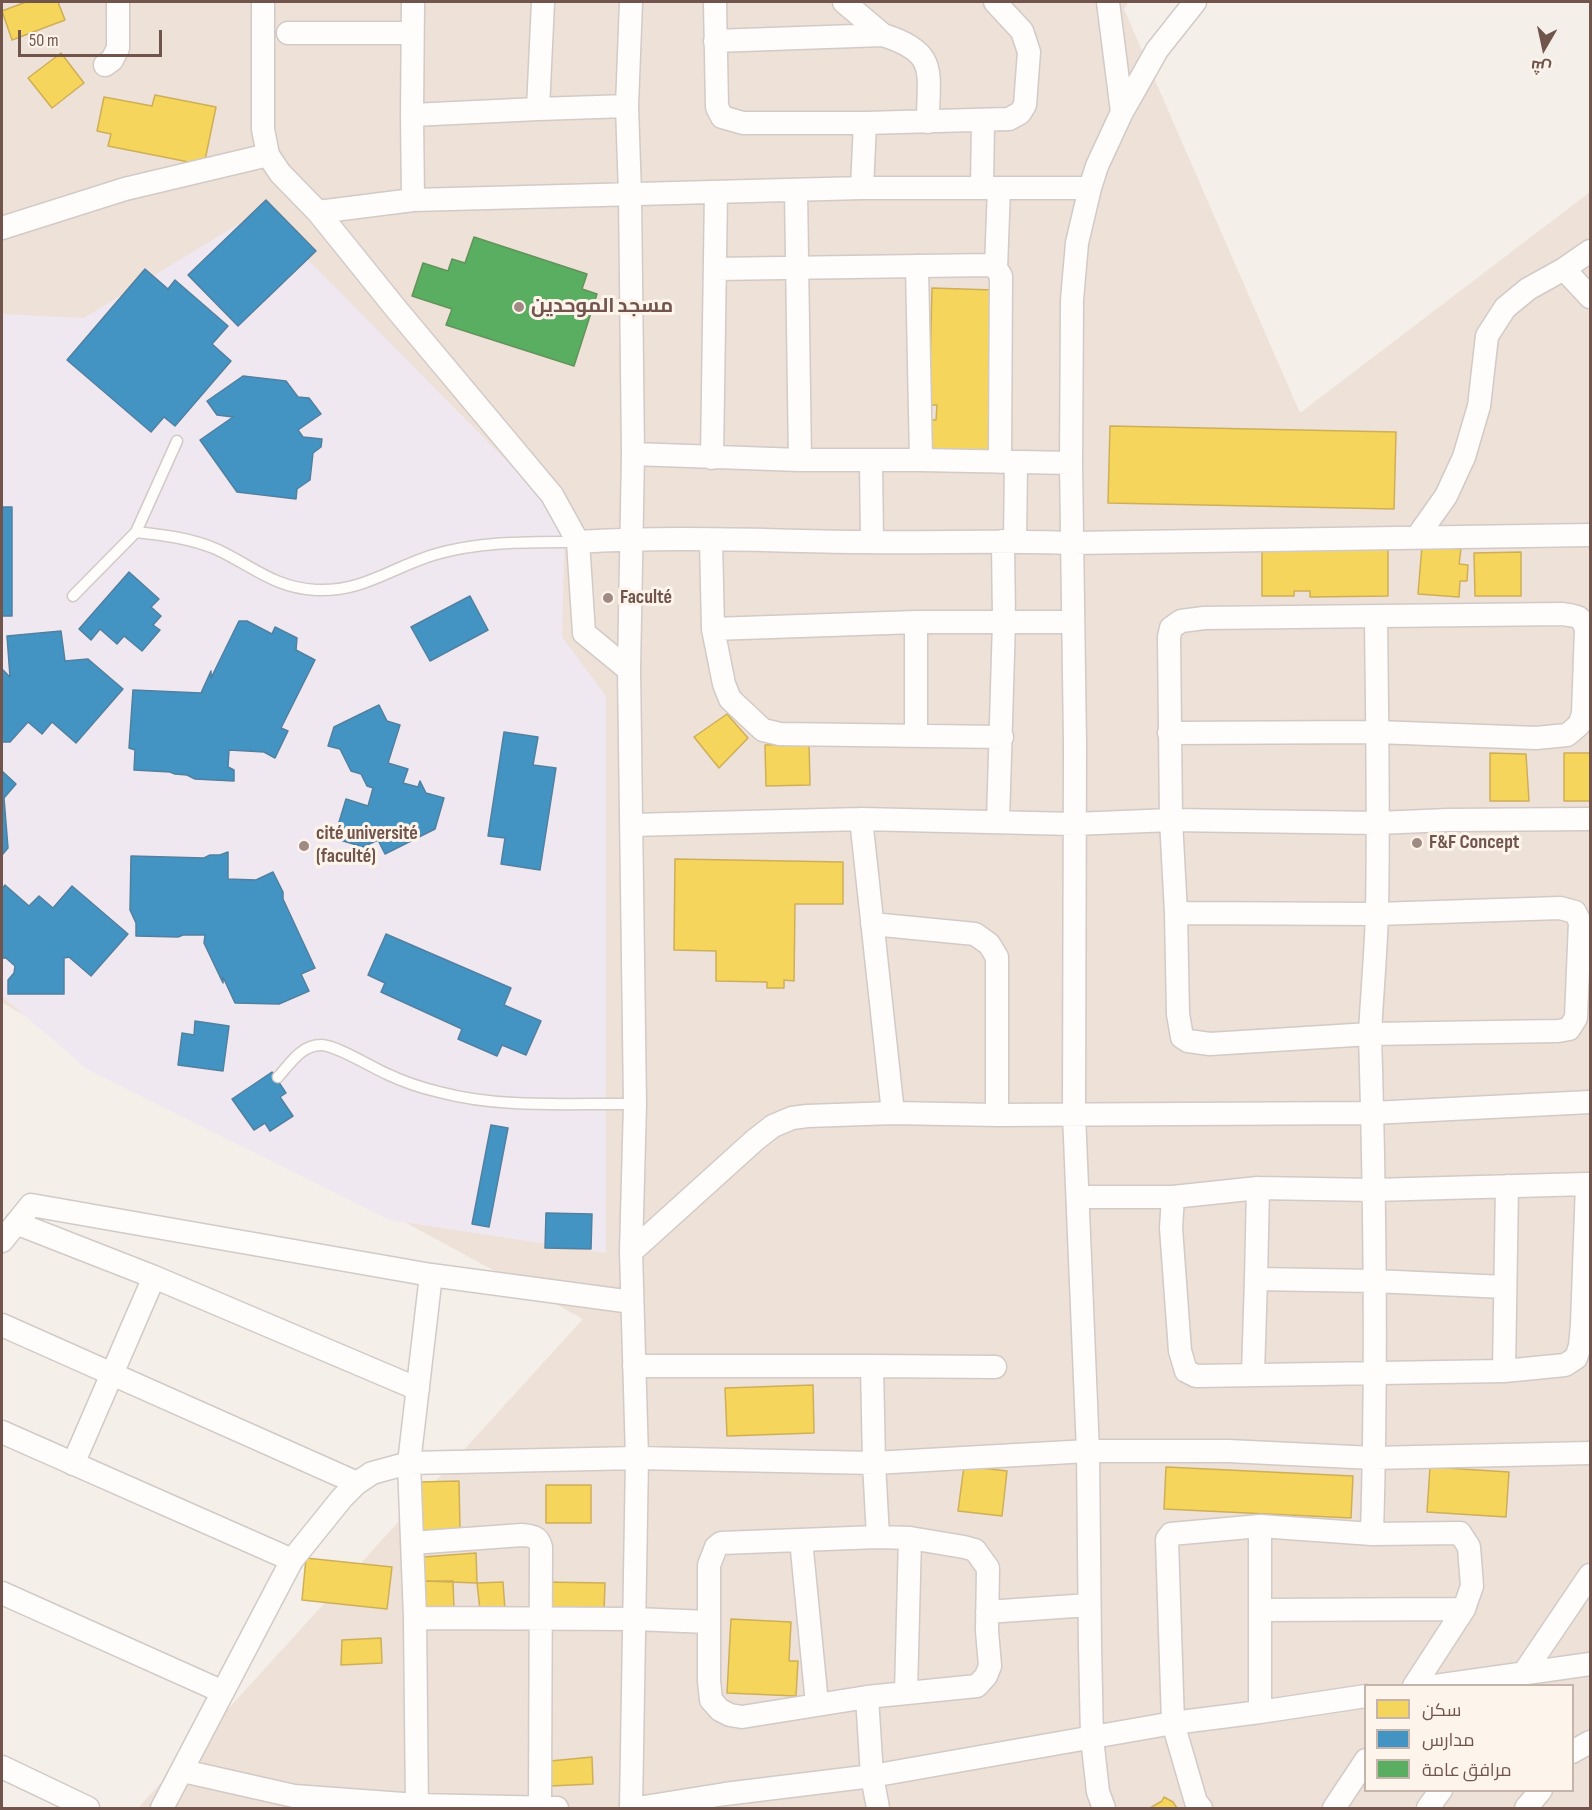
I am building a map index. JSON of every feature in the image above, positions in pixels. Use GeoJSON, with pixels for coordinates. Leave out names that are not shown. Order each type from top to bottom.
{"type":"FeatureCollection","features":[{"type":"Feature","properties":{"kind":"street"},"geometry":{"type":"LineString","coordinates":[[105,65],[112,60],[117,48],[118,2]]}},
{"type":"Feature","properties":{"kind":"street"},"geometry":{"type":"LineString","coordinates":[[263,2],[263,129],[268,155],[280,173],[318,212],[552,495],[578,542],[584,633],[629,670]]}},
{"type":"Feature","properties":{"kind":"street"},"geometry":{"type":"LineString","coordinates":[[412,2],[413,200]]}},
{"type":"Feature","properties":{"kind":"street"},"geometry":{"type":"LineString","coordinates":[[538,109],[543,2]]}},
{"type":"Feature","properties":{"kind":"street"},"geometry":{"type":"LineString","coordinates":[[631,2],[627,106],[633,454],[629,670],[635,1104],[631,1252],[637,1458],[631,1809]]}},
{"type":"Feature","properties":{"kind":"street"},"geometry":{"type":"LineString","coordinates":[[715,2],[717,107],[722,117],[743,123],[983,121],[1008,119],[1020,114],[1025,105],[1027,92],[1029,52],[1022,31],[995,2]]}},
{"type":"Feature","properties":{"kind":"street"},"geometry":{"type":"LineString","coordinates":[[844,2],[883,35]]}},
{"type":"Feature","properties":{"kind":"street"},"geometry":{"type":"LineString","coordinates":[[1108,2],[1122,112]]}},
{"type":"Feature","properties":{"kind":"street"},"geometry":{"type":"LineString","coordinates":[[1104,1809],[1098,1792],[1092,1738],[1088,1450],[1074,1114],[1072,300],[1077,243],[1097,166],[1122,112],[1157,50],[1195,2]]}},
{"type":"Feature","properties":{"kind":"street"},"geometry":{"type":"LineString","coordinates":[[288,33],[412,33]]}},
{"type":"Feature","properties":{"kind":"street"},"geometry":{"type":"LineString","coordinates":[[716,41],[883,35],[900,40],[924,58],[928,69],[928,122]]}},
{"type":"Feature","properties":{"kind":"street"},"geometry":{"type":"LineString","coordinates":[[412,115],[627,106]]}},
{"type":"Feature","properties":{"kind":"street"},"geometry":{"type":"LineString","coordinates":[[983,121],[991,188],[996,268],[1001,276],[1008,462],[1009,541],[1004,622],[998,821]]}},
{"type":"Feature","properties":{"kind":"street"},"geometry":{"type":"LineString","coordinates":[[862,188],[865,123]]}},
{"type":"Feature","properties":{"kind":"street"},"geometry":{"type":"LineString","coordinates":[[2,228],[126,189],[268,155]]}},
{"type":"Feature","properties":{"kind":"street"},"geometry":{"type":"LineString","coordinates":[[318,212],[413,200],[862,188],[1090,188]]}},
{"type":"Feature","properties":{"kind":"street"},"geometry":{"type":"LineString","coordinates":[[796,190],[800,460]]}},
{"type":"Feature","properties":{"kind":"street"},"geometry":{"type":"LineString","coordinates":[[712,458],[716,192]]}},
{"type":"Feature","properties":{"kind":"street"},"geometry":{"type":"LineString","coordinates":[[1417,537],[1446,496],[1464,457],[1479,406],[1487,336],[1505,308],[1528,289],[1590,251]]}},
{"type":"Feature","properties":{"kind":"street"},"geometry":{"type":"LineString","coordinates":[[714,269],[989,265],[996,268]]}},
{"type":"Feature","properties":{"kind":"street"},"geometry":{"type":"LineString","coordinates":[[917,266],[921,460]]}},
{"type":"Feature","properties":{"kind":"street"},"geometry":{"type":"LineString","coordinates":[[1564,269],[1590,297]]}},
{"type":"Feature","properties":{"kind":"street"},"geometry":{"type":"LineString","coordinates":[[633,454],[800,460],[1071,463]]}},
{"type":"Feature","properties":{"kind":"street"},"geometry":{"type":"LineString","coordinates":[[871,461],[872,542]]}},
{"type":"Feature","properties":{"kind":"street"},"geometry":{"type":"LineString","coordinates":[[578,542],[631,538],[1072,543],[1590,535]]}},
{"type":"Feature","properties":{"kind":"street"},"geometry":{"type":"LineString","coordinates":[[711,540],[713,629],[723,684],[730,699],[763,730],[780,734],[1002,736]]}},
{"type":"Feature","properties":{"kind":"street"},"geometry":{"type":"LineString","coordinates":[[1169,734],[1377,732],[1536,738],[1567,735],[1579,725],[1583,714],[1586,629],[1583,621],[1577,616],[1562,614],[1204,618],[1190,619],[1176,624],[1171,628],[1169,636],[1169,734],[1171,820],[1178,1014],[1182,1037],[1210,1044],[1370,1034],[1569,1029],[1576,1018],[1580,922],[1575,912],[1560,908],[1377,914],[1176,913]]}},
{"type":"Feature","properties":{"kind":"street"},"geometry":{"type":"LineString","coordinates":[[1372,1534],[1375,1374],[1370,1034],[1377,914],[1376,617]]}},
{"type":"Feature","properties":{"kind":"street"},"geometry":{"type":"LineString","coordinates":[[713,629],[916,622],[1073,622]]}},
{"type":"Feature","properties":{"kind":"street"},"geometry":{"type":"LineString","coordinates":[[916,622],[916,736]]}},
{"type":"Feature","properties":{"kind":"street"},"geometry":{"type":"LineString","coordinates":[[632,825],[861,819],[1074,824],[1171,820],[1378,823],[1590,819]]}},
{"type":"Feature","properties":{"kind":"street"},"geometry":{"type":"LineString","coordinates":[[861,819],[892,1113]]}},
{"type":"Feature","properties":{"kind":"street"},"geometry":{"type":"LineString","coordinates":[[872,924],[975,934],[989,944],[997,957],[997,1115]]}},
{"type":"Feature","properties":{"kind":"street"},"geometry":{"type":"LineString","coordinates":[[631,1252],[755,1140],[773,1126],[792,1118],[892,1113],[997,1115],[1372,1113],[1590,1102]]}},
{"type":"Feature","properties":{"kind":"street"},"geometry":{"type":"LineString","coordinates":[[1078,1197],[1173,1197],[1258,1188],[1374,1190],[1589,1184],[1582,1324],[1580,1346],[1576,1358],[1565,1365],[1504,1371],[1196,1376],[1186,1371],[1180,1351],[1171,1228],[1173,1197]]}},
{"type":"Feature","properties":{"kind":"street"},"geometry":{"type":"LineString","coordinates":[[1504,1371],[1507,1186]]}},
{"type":"Feature","properties":{"kind":"street"},"geometry":{"type":"LineString","coordinates":[[1254,1374],[1258,1188]]}},
{"type":"Feature","properties":{"kind":"street"},"geometry":{"type":"LineString","coordinates":[[2,1241],[31,1205],[431,1275],[632,1302]]}},
{"type":"Feature","properties":{"kind":"street"},"geometry":{"type":"LineString","coordinates":[[16,1223],[154,1278],[418,1389]]}},
{"type":"Feature","properties":{"kind":"street"},"geometry":{"type":"LineString","coordinates":[[417,1807],[415,1618],[409,1463],[431,1275]]}},
{"type":"Feature","properties":{"kind":"street"},"geometry":{"type":"LineString","coordinates":[[73,1464],[154,1278]]}},
{"type":"Feature","properties":{"kind":"street"},"geometry":{"type":"LineString","coordinates":[[1256,1279],[1506,1287]]}},
{"type":"Feature","properties":{"kind":"street"},"geometry":{"type":"LineString","coordinates":[[2,1325],[357,1483]]}},
{"type":"Feature","properties":{"kind":"street"},"geometry":{"type":"LineString","coordinates":[[634,1366],[994,1366]]}},
{"type":"Feature","properties":{"kind":"street"},"geometry":{"type":"LineString","coordinates":[[872,1366],[874,1463],[879,1537]]}},
{"type":"Feature","properties":{"kind":"street"},"geometry":{"type":"LineString","coordinates":[[2,1432],[292,1560]]}},
{"type":"Feature","properties":{"kind":"street"},"geometry":{"type":"LineString","coordinates":[[162,1809],[292,1560],[357,1483],[372,1473],[409,1463],[637,1458],[874,1463],[1088,1450],[1228,1451],[1374,1458],[1590,1453]]}},
{"type":"Feature","properties":{"kind":"street"},"geometry":{"type":"LineString","coordinates":[[1260,1526],[1260,1712]]}},
{"type":"Feature","properties":{"kind":"street"},"geometry":{"type":"LineString","coordinates":[[1201,1809],[1196,1802],[1173,1723],[1168,1536],[1171,1534],[1260,1526],[1372,1534],[1460,1533],[1469,1546],[1472,1586],[1464,1609],[1415,1684]]}},
{"type":"Feature","properties":{"kind":"street"},"geometry":{"type":"LineString","coordinates":[[412,1543],[522,1535],[535,1537],[539,1541],[541,1547],[540,1808]]}},
{"type":"Feature","properties":{"kind":"street"},"geometry":{"type":"LineString","coordinates":[[879,1537],[910,1538],[975,1550],[988,1568],[987,1612],[990,1666],[986,1676],[977,1686],[867,1696],[742,1717],[720,1710],[711,1700],[709,1681],[709,1565],[716,1547],[721,1543],[879,1537]]}},
{"type":"Feature","properties":{"kind":"street"},"geometry":{"type":"LineString","coordinates":[[906,1693],[910,1538]]}},
{"type":"Feature","properties":{"kind":"street"},"geometry":{"type":"LineString","coordinates":[[801,1540],[817,1704]]}},
{"type":"Feature","properties":{"kind":"street"},"geometry":{"type":"LineString","coordinates":[[1519,1680],[1590,1575]]}},
{"type":"Feature","properties":{"kind":"street"},"geometry":{"type":"LineString","coordinates":[[2,1593],[223,1692]]}},
{"type":"Feature","properties":{"kind":"street"},"geometry":{"type":"LineString","coordinates":[[987,1612],[1089,1605]]}},
{"type":"Feature","properties":{"kind":"street"},"geometry":{"type":"LineString","coordinates":[[1260,1610],[1464,1609]]}},
{"type":"Feature","properties":{"kind":"street"},"geometry":{"type":"LineString","coordinates":[[415,1618],[634,1619],[709,1622]]}},
{"type":"Feature","properties":{"kind":"street"},"geometry":{"type":"LineString","coordinates":[[1463,1684],[1519,1680],[1590,1664]]}},
{"type":"Feature","properties":{"kind":"street"},"geometry":{"type":"LineString","coordinates":[[867,1696],[872,1776],[878,1809]]}},
{"type":"Feature","properties":{"kind":"street"},"geometry":{"type":"LineString","coordinates":[[638,1809],[725,1801],[1173,1723],[1364,1696]]}},
{"type":"Feature","properties":{"kind":"street"},"geometry":{"type":"LineString","coordinates":[[1574,1751],[1590,1742]]}},
{"type":"Feature","properties":{"kind":"street"},"geometry":{"type":"LineString","coordinates":[[1334,1809],[1364,1762]]}},
{"type":"Feature","properties":{"kind":"street"},"geometry":{"type":"LineString","coordinates":[[2,1767],[88,1809]]}},
{"type":"Feature","properties":{"kind":"street"},"geometry":{"type":"LineString","coordinates":[[183,1772],[292,1802],[557,1809]]}},
{"type":"Feature","properties":{"kind":"street"},"geometry":{"type":"LineString","coordinates":[[1526,1809],[1540,1792]]}},
{"type":"Feature","properties":{"kind":"lane"},"geometry":{"type":"LineString","coordinates":[[73,596],[136,531],[177,441]]}},
{"type":"Feature","properties":{"kind":"lane"},"geometry":{"type":"LineString","coordinates":[[136,531],[183,538],[203,544],[232,557],[261,575],[278,582],[313,590],[331,590],[363,584],[432,555],[464,548],[499,543],[578,542]]}},
{"type":"Feature","properties":{"kind":"lane"},"geometry":{"type":"LineString","coordinates":[[278,1077],[303,1049],[321,1045],[335,1048],[413,1084],[462,1098],[512,1103],[635,1104]]}},
{"type":"Feature","properties":{"kind":"shaded area"},"geometry":{"type":"Polygon","coordinates":[[[2,2],[1129,2],[1124,9],[1300,413],[1590,192],[1590,1808],[138,1808],[583,1319],[2,1003],[2,2]]]}},
{"type":"Feature","properties":{"kind":"shaded area","name":"cité université (faculté)"},"geometry":{"type":"Polygon","coordinates":[[[260,211],[565,520],[562,637],[606,696],[606,1253],[389,1220],[88,1070],[2,996],[2,314],[84,318],[260,211]]]}},
{"type":"Feature","properties":{"kind":"building: سكن"},"geometry":{"type":"Polygon","coordinates":[[[26,2],[58,2],[65,20],[12,40],[2,11],[26,2]]]}},
{"type":"Feature","properties":{"kind":"building: سكن"},"geometry":{"type":"Polygon","coordinates":[[[61,53],[84,83],[52,108],[28,78],[61,53]]]}},
{"type":"Feature","properties":{"kind":"building: سكن"},"geometry":{"type":"Polygon","coordinates":[[[155,95],[216,107],[204,165],[108,146],[111,134],[97,131],[104,97],[152,106],[155,95]]]}},
{"type":"Feature","properties":{"kind":"building: سكن"},"geometry":{"type":"Polygon","coordinates":[[[932,288],[993,290],[990,454],[926,452],[927,420],[936,420],[937,405],[929,405],[932,288]]]}},
{"type":"Feature","properties":{"kind":"building: سكن"},"geometry":{"type":"Polygon","coordinates":[[[1110,426],[1396,432],[1394,509],[1108,503],[1110,426]]]}},
{"type":"Feature","properties":{"kind":"building: سكن"},"geometry":{"type":"Polygon","coordinates":[[[1388,546],[1388,596],[1310,597],[1310,591],[1294,591],[1294,596],[1262,596],[1262,547],[1388,546]]]}},
{"type":"Feature","properties":{"kind":"building: سكن"},"geometry":{"type":"Polygon","coordinates":[[[1422,546],[1461,549],[1459,564],[1468,565],[1467,581],[1460,581],[1459,597],[1418,594],[1422,546]]]}},
{"type":"Feature","properties":{"kind":"building: سكن"},"geometry":{"type":"Polygon","coordinates":[[[1521,552],[1521,596],[1475,596],[1474,553],[1521,552]]]}},
{"type":"Feature","properties":{"kind":"building: سكن"},"geometry":{"type":"Polygon","coordinates":[[[727,714],[748,738],[719,768],[694,737],[727,714]]]}},
{"type":"Feature","properties":{"kind":"building: سكن"},"geometry":{"type":"Polygon","coordinates":[[[809,744],[810,785],[766,786],[765,745],[809,744]]]}},
{"type":"Feature","properties":{"kind":"building: سكن"},"geometry":{"type":"Polygon","coordinates":[[[1490,753],[1526,754],[1529,801],[1490,801],[1490,753]]]}},
{"type":"Feature","properties":{"kind":"building: سكن"},"geometry":{"type":"Polygon","coordinates":[[[1564,753],[1590,753],[1590,801],[1564,801],[1564,753]]]}},
{"type":"Feature","properties":{"kind":"building: سكن"},"geometry":{"type":"Polygon","coordinates":[[[675,859],[843,862],[843,904],[795,904],[794,981],[784,980],[784,988],[767,988],[767,982],[716,981],[716,951],[674,950],[675,859]]]}},
{"type":"Feature","properties":{"kind":"building: سكن"},"geometry":{"type":"Polygon","coordinates":[[[813,1385],[814,1433],[727,1436],[725,1388],[813,1385]]]}},
{"type":"Feature","properties":{"kind":"building: سكن"},"geometry":{"type":"Polygon","coordinates":[[[964,1466],[1007,1471],[1002,1516],[958,1511],[964,1466]]]}},
{"type":"Feature","properties":{"kind":"building: سكن"},"geometry":{"type":"Polygon","coordinates":[[[1166,1467],[1353,1476],[1351,1518],[1164,1509],[1166,1467]]]}},
{"type":"Feature","properties":{"kind":"building: سكن"},"geometry":{"type":"Polygon","coordinates":[[[1430,1467],[1509,1472],[1506,1517],[1427,1512],[1430,1467]]]}},
{"type":"Feature","properties":{"kind":"building: سكن"},"geometry":{"type":"Polygon","coordinates":[[[459,1481],[460,1530],[420,1531],[419,1482],[459,1481]]]}},
{"type":"Feature","properties":{"kind":"building: سكن"},"geometry":{"type":"Polygon","coordinates":[[[546,1485],[591,1485],[591,1523],[546,1523],[546,1485]]]}},
{"type":"Feature","properties":{"kind":"building: سكن"},"geometry":{"type":"Polygon","coordinates":[[[476,1553],[477,1583],[424,1581],[423,1557],[476,1553]]]}},
{"type":"Feature","properties":{"kind":"building: سكن"},"geometry":{"type":"Polygon","coordinates":[[[306,1558],[392,1567],[387,1609],[302,1600],[306,1558]]]}},
{"type":"Feature","properties":{"kind":"building: سكن"},"geometry":{"type":"Polygon","coordinates":[[[424,1581],[453,1581],[454,1611],[425,1614],[424,1581]]]}},
{"type":"Feature","properties":{"kind":"building: سكن"},"geometry":{"type":"Polygon","coordinates":[[[503,1582],[505,1610],[480,1610],[477,1583],[503,1582]]]}},
{"type":"Feature","properties":{"kind":"building: سكن"},"geometry":{"type":"Polygon","coordinates":[[[543,1582],[605,1583],[604,1612],[543,1611],[543,1582]]]}},
{"type":"Feature","properties":{"kind":"building: سكن"},"geometry":{"type":"Polygon","coordinates":[[[731,1619],[791,1622],[789,1661],[798,1661],[796,1696],[727,1693],[731,1619]]]}},
{"type":"Feature","properties":{"kind":"building: سكن"},"geometry":{"type":"Polygon","coordinates":[[[381,1638],[382,1663],[341,1665],[342,1640],[381,1638]]]}},
{"type":"Feature","properties":{"kind":"building: سكن"},"geometry":{"type":"Polygon","coordinates":[[[592,1757],[593,1784],[550,1786],[550,1761],[592,1757]]]}},
{"type":"Feature","properties":{"kind":"building: سكن"},"geometry":{"type":"Polygon","coordinates":[[[1164,1797],[1173,1802],[1177,1808],[1150,1808],[1162,1801],[1164,1797]]]}},
{"type":"Feature","properties":{"kind":"building: مدارس"},"geometry":{"type":"Polygon","coordinates":[[[266,200],[316,251],[238,326],[188,275],[266,200]]]}},
{"type":"Feature","properties":{"kind":"building: مدارس"},"geometry":{"type":"Polygon","coordinates":[[[145,269],[168,289],[175,280],[228,326],[212,344],[231,361],[175,426],[164,417],[151,432],[67,360],[145,269]]]}},
{"type":"Feature","properties":{"kind":"building: مدارس"},"geometry":{"type":"Polygon","coordinates":[[[243,376],[286,381],[298,397],[309,398],[321,414],[298,430],[303,437],[322,439],[321,447],[313,453],[310,480],[297,489],[296,499],[237,492],[200,440],[233,417],[217,415],[207,401],[243,376]]]}},
{"type":"Feature","properties":{"kind":"building: مدارس"},"geometry":{"type":"Polygon","coordinates":[[[2,507],[12,507],[12,616],[2,616],[2,507]]]}},
{"type":"Feature","properties":{"kind":"building: مدارس"},"geometry":{"type":"Polygon","coordinates":[[[129,572],[159,599],[151,607],[161,616],[153,625],[160,630],[142,651],[124,636],[117,644],[100,629],[91,640],[79,629],[129,572]]]}},
{"type":"Feature","properties":{"kind":"building: مدارس"},"geometry":{"type":"Polygon","coordinates":[[[470,596],[488,630],[430,661],[411,627],[470,596]]]}},
{"type":"Feature","properties":{"kind":"building: مدارس"},"geometry":{"type":"Polygon","coordinates":[[[239,621],[247,621],[272,634],[275,627],[297,638],[296,650],[315,660],[281,728],[288,731],[275,758],[264,752],[229,750],[228,767],[234,770],[234,781],[195,779],[170,772],[134,770],[135,750],[129,748],[133,690],[201,693],[211,671],[211,678],[239,621]]]}},
{"type":"Feature","properties":{"kind":"building: مدارس"},"geometry":{"type":"Polygon","coordinates":[[[61,631],[65,661],[88,659],[123,689],[76,743],[52,722],[42,734],[28,722],[10,742],[2,742],[2,669],[10,677],[7,636],[61,631]]]}},
{"type":"Feature","properties":{"kind":"building: مدارس"},"geometry":{"type":"Polygon","coordinates":[[[379,705],[387,721],[400,725],[388,763],[408,769],[403,783],[418,787],[420,781],[426,793],[444,798],[435,829],[385,854],[378,840],[363,847],[340,840],[336,832],[346,799],[368,806],[373,788],[367,786],[361,774],[351,771],[340,749],[328,746],[334,727],[379,705]]]}},
{"type":"Feature","properties":{"kind":"building: مدارس"},"geometry":{"type":"Polygon","coordinates":[[[504,732],[538,737],[533,765],[556,768],[540,870],[501,864],[505,838],[488,836],[504,732]]]}},
{"type":"Feature","properties":{"kind":"building: مدارس"},"geometry":{"type":"Polygon","coordinates":[[[2,771],[16,784],[4,798],[8,848],[2,855],[2,771]]]}},
{"type":"Feature","properties":{"kind":"building: مدارس"},"geometry":{"type":"Polygon","coordinates":[[[228,852],[228,879],[256,880],[273,872],[315,968],[301,974],[309,991],[279,1004],[235,1003],[204,943],[205,935],[136,936],[136,923],[130,910],[131,856],[204,858],[228,852]]]}},
{"type":"Feature","properties":{"kind":"building: مدارس"},"geometry":{"type":"Polygon","coordinates":[[[5,885],[29,906],[39,896],[53,908],[72,886],[128,934],[91,976],[69,957],[64,958],[64,994],[8,994],[8,980],[14,973],[15,966],[6,958],[2,958],[2,889],[5,885]]]}},
{"type":"Feature","properties":{"kind":"building: مدارس"},"geometry":{"type":"Polygon","coordinates":[[[386,934],[511,988],[504,1005],[541,1021],[526,1055],[502,1045],[497,1056],[458,1039],[462,1029],[381,992],[385,983],[368,975],[386,934]]]}},
{"type":"Feature","properties":{"kind":"building: مدارس"},"geometry":{"type":"Polygon","coordinates":[[[195,1021],[229,1026],[223,1071],[178,1065],[182,1033],[194,1035],[195,1021]]]}},
{"type":"Feature","properties":{"kind":"building: مدارس"},"geometry":{"type":"Polygon","coordinates":[[[272,1072],[286,1093],[280,1097],[293,1116],[270,1131],[265,1123],[254,1130],[232,1099],[272,1072]]]}},
{"type":"Feature","properties":{"kind":"building: مدارس"},"geometry":{"type":"Polygon","coordinates":[[[491,1125],[508,1128],[489,1227],[472,1224],[491,1125]]]}},
{"type":"Feature","properties":{"kind":"building: مدارس"},"geometry":{"type":"Polygon","coordinates":[[[546,1213],[592,1214],[591,1249],[545,1248],[546,1213]]]}},
{"type":"Feature","properties":{"kind":"building: مرافق عامة"},"geometry":{"type":"Polygon","coordinates":[[[474,237],[587,274],[582,289],[597,294],[574,366],[446,325],[452,309],[412,296],[423,263],[448,271],[452,259],[465,263],[474,237]]]}},
{"type":"Feature","properties":{"kind":"place","name":"مسجد الموحدين"},"geometry":{"type":"Point","coordinates":[519,307]}},
{"type":"Feature","properties":{"kind":"place","name":"Faculté"},"geometry":{"type":"Point","coordinates":[608,598]}},
{"type":"Feature","properties":{"kind":"place","name":"F&F Concept"},"geometry":{"type":"Point","coordinates":[1417,843]}},
{"type":"Feature","properties":{"kind":"place","name":"cité université (faculté)"},"geometry":{"type":"Point","coordinates":[304,846]}}]}
